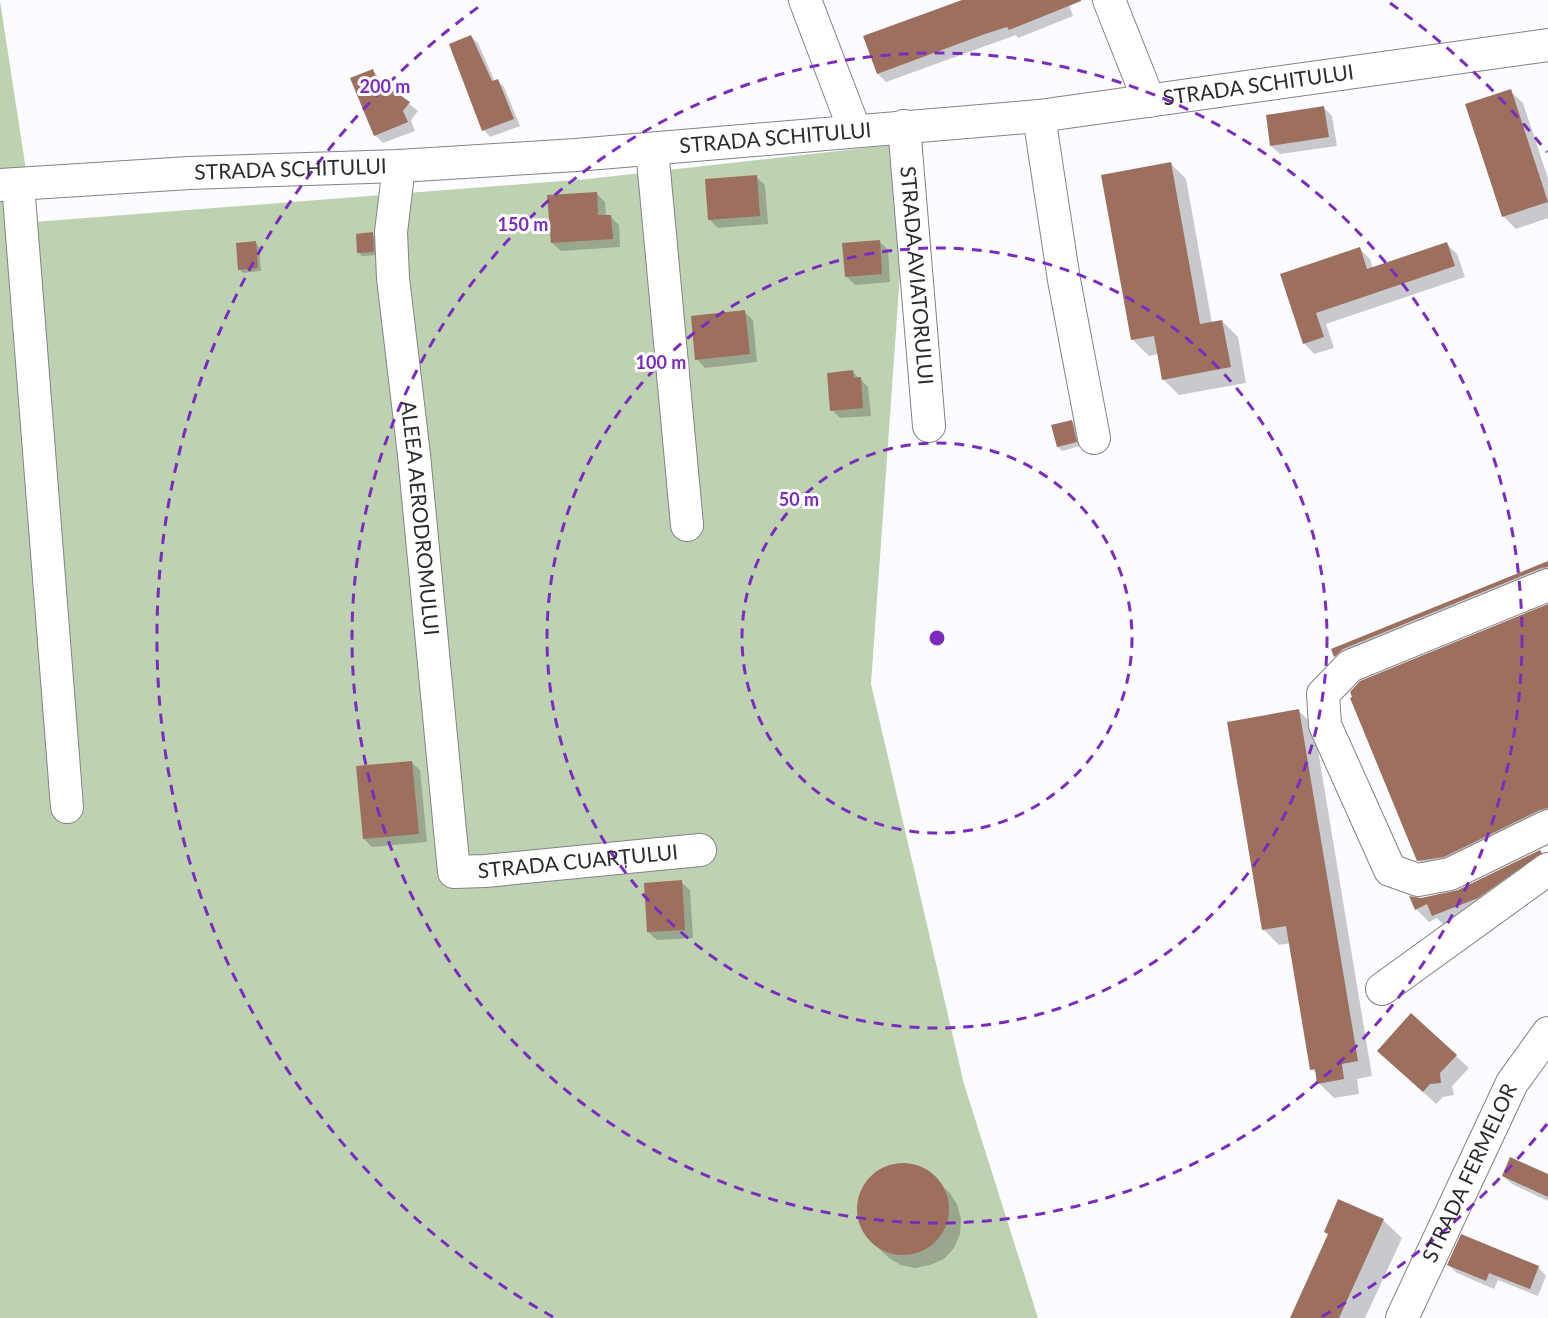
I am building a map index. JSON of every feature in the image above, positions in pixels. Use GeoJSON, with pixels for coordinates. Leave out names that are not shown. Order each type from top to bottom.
{"type":"FeatureCollection","features":[{"type":"Feature","properties":{"kind":"street"},"geometry":{"type":"LineString","coordinates":[[805,0],[855,131]]}},
{"type":"Feature","properties":{"kind":"street"},"geometry":{"type":"LineString","coordinates":[[1108,0],[1149,101]]}},
{"type":"Feature","properties":{"kind":"street","name":"STRADA SCHITULUI"},"geometry":{"type":"LineString","coordinates":[[9,184],[189,173],[399,166],[652,149],[1039,116],[1548,45]]}},
{"type":"Feature","properties":{"kind":"street"},"geometry":{"type":"LineString","coordinates":[[1039,116],[1064,279],[1094,438]]}},
{"type":"Feature","properties":{"kind":"street","name":"STRADA AVIATORULUI"},"geometry":{"type":"LineString","coordinates":[[904,126],[929,426]]}},
{"type":"Feature","properties":{"kind":"street"},"geometry":{"type":"LineString","coordinates":[[652,149],[687,525]]}},
{"type":"Feature","properties":{"kind":"street","name":"ALEEA AERODROMULUI"},"geometry":{"type":"LineString","coordinates":[[399,166],[391,232],[393,278],[414,455],[454,872]]}},
{"type":"Feature","properties":{"kind":"street"},"geometry":{"type":"LineString","coordinates":[[9,184],[68,807]]}},
{"type":"Feature","properties":{"kind":"street"},"geometry":{"type":"LineString","coordinates":[[1548,585],[1350,666],[1323,694],[1325,725],[1390,870],[1418,880],[1450,874],[1548,826]]}},
{"type":"Feature","properties":{"kind":"street","name":"STRADA CUARȚULUI"},"geometry":{"type":"LineString","coordinates":[[454,872],[700,850]]}},
{"type":"Feature","properties":{"kind":"street"},"geometry":{"type":"LineString","coordinates":[[1382,989],[1548,869]]}},
{"type":"Feature","properties":{"kind":"street","name":"STRADA FERMELOR"},"geometry":{"type":"LineString","coordinates":[[1402,1318],[1512,1083],[1548,1033]]}},
{"type":"Feature","properties":{"kind":"green space"},"geometry":{"type":"Polygon","coordinates":[[[0,1],[34,222],[588,179],[901,144],[903,232],[871,684],[964,1084],[1038,1318],[0,1318],[0,1]]]}},
{"type":"Feature","properties":{"kind":"building"},"geometry":{"type":"Polygon","coordinates":[[[962,0],[1081,1],[1009,30],[1007,27],[985,34],[877,74],[863,36],[962,0]]]}},
{"type":"Feature","properties":{"kind":"building"},"geometry":{"type":"Polygon","coordinates":[[[471,35],[492,81],[498,79],[514,119],[482,131],[449,44],[471,35]]]}},
{"type":"Feature","properties":{"kind":"building"},"geometry":{"type":"Polygon","coordinates":[[[373,69],[380,88],[394,83],[398,94],[410,102],[403,111],[408,122],[374,136],[350,78],[373,69]]]}},
{"type":"Feature","properties":{"kind":"building"},"geometry":{"type":"Polygon","coordinates":[[[1511,89],[1548,202],[1502,217],[1465,104],[1511,89]]]}},
{"type":"Feature","properties":{"kind":"building"},"geometry":{"type":"Polygon","coordinates":[[[1324,106],[1329,137],[1270,146],[1266,115],[1324,106]]]}},
{"type":"Feature","properties":{"kind":"building"},"geometry":{"type":"Polygon","coordinates":[[[1171,162],[1200,324],[1222,320],[1231,367],[1162,380],[1154,336],[1131,340],[1101,175],[1171,162]]]}},
{"type":"Feature","properties":{"kind":"building"},"geometry":{"type":"Polygon","coordinates":[[[757,175],[760,216],[708,220],[705,179],[757,175]]]}},
{"type":"Feature","properties":{"kind":"building"},"geometry":{"type":"Polygon","coordinates":[[[597,192],[598,215],[611,215],[613,239],[551,243],[547,195],[597,192]]]}},
{"type":"Feature","properties":{"kind":"building"},"geometry":{"type":"Polygon","coordinates":[[[373,232],[374,252],[357,253],[356,234],[373,232]]]}},
{"type":"Feature","properties":{"kind":"building"},"geometry":{"type":"Polygon","coordinates":[[[880,240],[882,274],[845,277],[842,243],[880,240]]]}},
{"type":"Feature","properties":{"kind":"building"},"geometry":{"type":"Polygon","coordinates":[[[256,241],[258,268],[238,270],[236,243],[256,241]]]}},
{"type":"Feature","properties":{"kind":"building"},"geometry":{"type":"Polygon","coordinates":[[[1447,242],[1455,266],[1316,313],[1324,337],[1303,344],[1280,274],[1360,247],[1367,269],[1447,242]]]}},
{"type":"Feature","properties":{"kind":"building"},"geometry":{"type":"Polygon","coordinates":[[[745,310],[750,354],[695,360],[691,316],[745,310]]]}},
{"type":"Feature","properties":{"kind":"building"},"geometry":{"type":"Polygon","coordinates":[[[853,370],[854,378],[861,377],[863,408],[830,411],[827,373],[853,370]]]}},
{"type":"Feature","properties":{"kind":"building"},"geometry":{"type":"Polygon","coordinates":[[[1072,420],[1077,442],[1057,447],[1051,425],[1072,420]]]}},
{"type":"Feature","properties":{"kind":"building"},"geometry":{"type":"Polygon","coordinates":[[[1548,561],[1548,567],[1343,649],[1334,657],[1331,649],[1548,561]]]}},
{"type":"Feature","properties":{"kind":"building"},"geometry":{"type":"Polygon","coordinates":[[[1548,604],[1548,808],[1444,857],[1417,861],[1350,698],[1352,697],[1350,692],[1360,681],[1548,604]]]}},
{"type":"Feature","properties":{"kind":"building"},"geometry":{"type":"Polygon","coordinates":[[[1299,709],[1358,1061],[1342,1064],[1344,1079],[1317,1084],[1315,1069],[1310,1070],[1286,926],[1262,930],[1227,722],[1299,709]]]}},
{"type":"Feature","properties":{"kind":"building"},"geometry":{"type":"Polygon","coordinates":[[[412,761],[419,834],[363,839],[356,766],[412,761]]]}},
{"type":"Feature","properties":{"kind":"building"},"geometry":{"type":"Polygon","coordinates":[[[1540,850],[1542,853],[1478,898],[1432,916],[1427,904],[1415,910],[1409,896],[1421,898],[1458,890],[1540,850]]]}},
{"type":"Feature","properties":{"kind":"building"},"geometry":{"type":"Polygon","coordinates":[[[682,880],[685,930],[647,932],[644,883],[682,880]]]}},
{"type":"Feature","properties":{"kind":"building"},"geometry":{"type":"Polygon","coordinates":[[[1411,1013],[1457,1055],[1440,1073],[1441,1083],[1430,1084],[1423,1092],[1377,1051],[1411,1013]]]}},
{"type":"Feature","properties":{"kind":"building"},"geometry":{"type":"Polygon","coordinates":[[[1510,1157],[1548,1174],[1548,1197],[1502,1176],[1510,1157]]]}},
{"type":"Feature","properties":{"kind":"building"},"geometry":{"type":"Polygon","coordinates":[[[903,1163],[929,1171],[941,1183],[949,1209],[941,1235],[929,1247],[903,1255],[877,1247],[865,1235],[857,1209],[865,1183],[877,1171],[903,1163]]]}},
{"type":"Feature","properties":{"kind":"building"},"geometry":{"type":"Polygon","coordinates":[[[1338,1199],[1384,1219],[1339,1318],[1290,1318],[1328,1234],[1324,1232],[1338,1199]]]}},
{"type":"Feature","properties":{"kind":"building"},"geometry":{"type":"Polygon","coordinates":[[[1461,1234],[1539,1266],[1530,1289],[1489,1273],[1486,1281],[1447,1265],[1461,1234]]]}}]}
